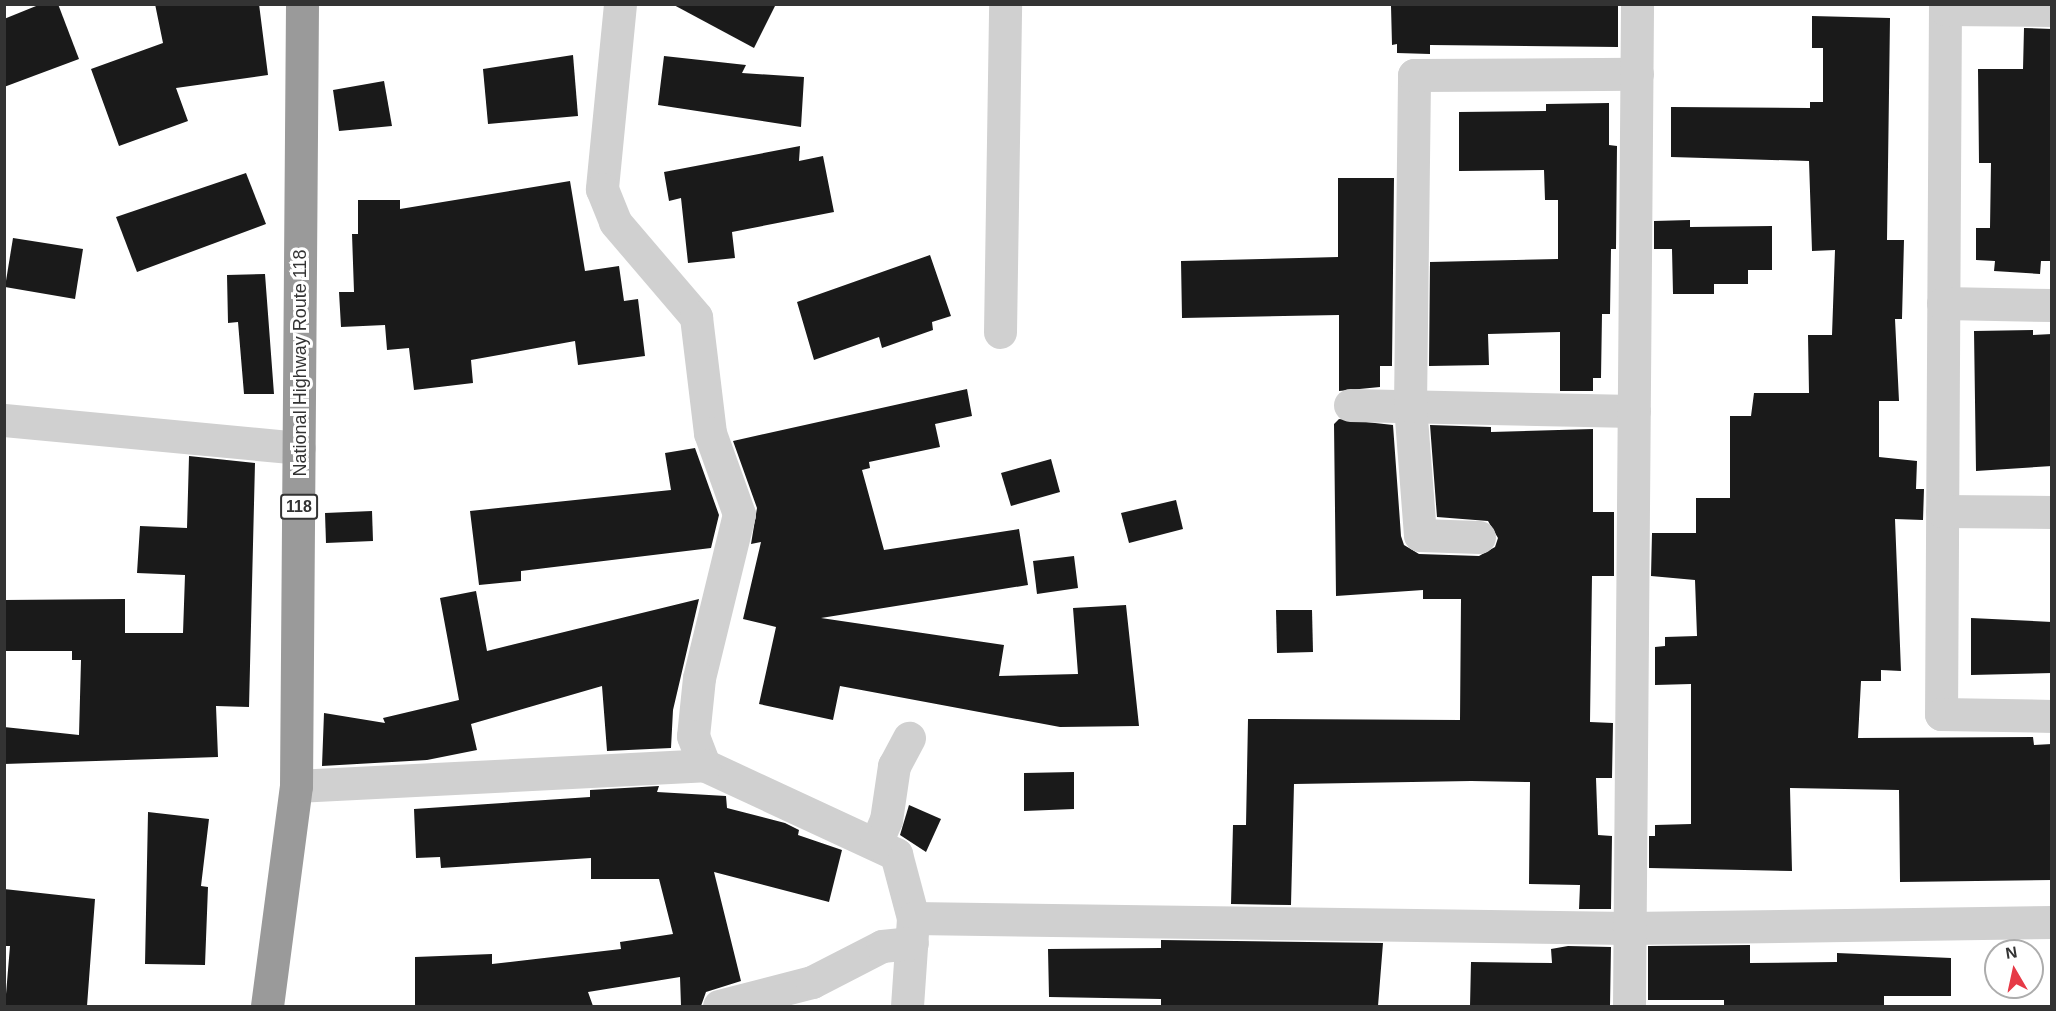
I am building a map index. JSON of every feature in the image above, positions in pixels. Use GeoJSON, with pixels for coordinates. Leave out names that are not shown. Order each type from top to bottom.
{"type":"FeatureCollection","features":[{"type":"Feature","properties":{"kind":"highway","name":"National Highway Route 118"},"geometry":{"type":"LineString","coordinates":[[267,1006],[296,786],[302,4]]}},
{"type":"Feature","properties":{"kind":"street"},"geometry":{"type":"LineString","coordinates":[[620,4],[602,189],[615,222],[696,317],[710,433],[739,514],[699,678],[693,736],[704,765]]}},
{"type":"Feature","properties":{"kind":"street"},"geometry":{"type":"LineString","coordinates":[[1000,332],[1005,4]]}},
{"type":"Feature","properties":{"kind":"street"},"geometry":{"type":"LineString","coordinates":[[1629,1006],[1637,4]]}},
{"type":"Feature","properties":{"kind":"street"},"geometry":{"type":"LineString","coordinates":[[2052,10],[1945,7],[1941,714],[2052,716]]}},
{"type":"Feature","properties":{"kind":"street"},"geometry":{"type":"LineString","coordinates":[[1479,537],[1420,536],[1410,406],[1414,75],[1637,74]]}},
{"type":"Feature","properties":{"kind":"street"},"geometry":{"type":"LineString","coordinates":[[1943,303],[2052,305]]}},
{"type":"Feature","properties":{"kind":"street"},"geometry":{"type":"LineString","coordinates":[[1350,405],[1634,411]]}},
{"type":"Feature","properties":{"kind":"street"},"geometry":{"type":"LineString","coordinates":[[4,420],[299,448]]}},
{"type":"Feature","properties":{"kind":"street"},"geometry":{"type":"LineString","coordinates":[[1942,511],[2052,512]]}},
{"type":"Feature","properties":{"kind":"street"},"geometry":{"type":"LineString","coordinates":[[876,843],[886,820],[894,766],[909,738]]}},
{"type":"Feature","properties":{"kind":"street"},"geometry":{"type":"LineString","coordinates":[[296,786],[704,765],[896,854],[912,931],[907,1006]]}},
{"type":"Feature","properties":{"kind":"street"},"geometry":{"type":"LineString","coordinates":[[719,1006],[778,986],[812,982],[912,931],[1628,928],[2052,922]]}},
{"type":"Feature","properties":{"kind":"building"},"geometry":{"type":"Polygon","coordinates":[[[41,4],[58,4],[79,59],[4,87],[4,19],[41,4]]]}},
{"type":"Feature","properties":{"kind":"building"},"geometry":{"type":"Polygon","coordinates":[[[155,4],[259,4],[268,75],[176,88],[188,121],[119,146],[91,69],[163,43],[155,4]]]}},
{"type":"Feature","properties":{"kind":"building"},"geometry":{"type":"Polygon","coordinates":[[[672,4],[776,4],[754,48],[672,4]]]}},
{"type":"Feature","properties":{"kind":"building"},"geometry":{"type":"Polygon","coordinates":[[[1391,6],[1618,6],[1618,47],[1430,45],[1430,54],[1397,53],[1397,44],[1392,45],[1391,6]]]}},
{"type":"Feature","properties":{"kind":"building"},"geometry":{"type":"Polygon","coordinates":[[[1812,16],[1890,18],[1887,240],[1904,240],[1902,319],[1895,319],[1899,401],[1879,401],[1879,457],[1917,461],[1916,489],[1924,489],[1923,520],[1895,519],[1901,671],[1881,670],[1881,681],[1861,681],[1858,738],[2033,737],[2034,745],[2052,744],[2052,880],[1900,882],[1899,790],[1790,788],[1792,871],[1649,868],[1649,836],[1655,836],[1655,825],[1691,824],[1691,684],[1655,685],[1655,647],[1665,646],[1665,637],[1697,636],[1695,580],[1651,576],[1652,533],[1696,533],[1696,498],[1730,498],[1730,416],[1751,416],[1754,393],[1809,393],[1808,335],[1832,335],[1835,250],[1812,251],[1809,161],[1671,157],[1671,107],[1810,108],[1810,102],[1823,102],[1823,48],[1812,48],[1812,16]]]}},
{"type":"Feature","properties":{"kind":"building"},"geometry":{"type":"Polygon","coordinates":[[[2024,28],[2052,29],[2052,261],[2041,261],[2040,274],[1994,271],[1995,261],[1976,260],[1976,228],[1990,228],[1991,163],[1979,163],[1978,69],[2023,69],[2024,28]]]}},
{"type":"Feature","properties":{"kind":"building"},"geometry":{"type":"Polygon","coordinates":[[[573,55],[578,116],[488,124],[483,69],[573,55]]]}},
{"type":"Feature","properties":{"kind":"building"},"geometry":{"type":"Polygon","coordinates":[[[664,56],[746,65],[742,73],[804,77],[801,127],[658,105],[664,56]]]}},
{"type":"Feature","properties":{"kind":"building"},"geometry":{"type":"Polygon","coordinates":[[[384,81],[392,126],[339,131],[333,90],[384,81]]]}},
{"type":"Feature","properties":{"kind":"building"},"geometry":{"type":"Polygon","coordinates":[[[1609,103],[1609,145],[1617,146],[1616,249],[1611,249],[1610,314],[1602,314],[1601,378],[1593,378],[1593,391],[1560,391],[1560,332],[1488,334],[1489,365],[1429,366],[1430,262],[1558,259],[1558,200],[1545,200],[1544,170],[1459,171],[1459,112],[1546,111],[1546,104],[1609,103]]]}},
{"type":"Feature","properties":{"kind":"building"},"geometry":{"type":"Polygon","coordinates":[[[800,146],[799,161],[823,156],[834,212],[732,232],[735,258],[688,263],[681,198],[669,201],[664,172],[800,146]]]}},
{"type":"Feature","properties":{"kind":"building"},"geometry":{"type":"Polygon","coordinates":[[[246,173],[266,224],[137,272],[116,217],[246,173]]]}},
{"type":"Feature","properties":{"kind":"building"},"geometry":{"type":"Polygon","coordinates":[[[1338,178],[1394,178],[1392,366],[1380,366],[1380,387],[1339,391],[1339,315],[1182,318],[1181,261],[1338,257],[1338,178]]]}},
{"type":"Feature","properties":{"kind":"building"},"geometry":{"type":"Polygon","coordinates":[[[570,181],[585,271],[619,266],[624,301],[638,299],[645,356],[578,365],[575,341],[471,360],[473,383],[414,390],[409,348],[387,350],[385,325],[341,327],[339,292],[354,292],[352,234],[358,234],[358,200],[400,200],[400,209],[570,181]]]}},
{"type":"Feature","properties":{"kind":"building"},"geometry":{"type":"Polygon","coordinates":[[[1690,220],[1690,227],[1772,226],[1772,270],[1748,270],[1748,284],[1714,284],[1714,294],[1673,294],[1672,249],[1654,249],[1654,221],[1690,220]]]}},
{"type":"Feature","properties":{"kind":"building"},"geometry":{"type":"Polygon","coordinates":[[[13,238],[83,249],[75,299],[5,287],[13,238]]]}},
{"type":"Feature","properties":{"kind":"building"},"geometry":{"type":"Polygon","coordinates":[[[930,255],[951,316],[932,322],[933,330],[882,348],[879,337],[814,360],[797,302],[930,255]]]}},
{"type":"Feature","properties":{"kind":"building"},"geometry":{"type":"Polygon","coordinates":[[[265,274],[274,394],[244,394],[238,322],[228,323],[227,275],[265,274]]]}},
{"type":"Feature","properties":{"kind":"building"},"geometry":{"type":"Polygon","coordinates":[[[2033,330],[2033,335],[2052,334],[2052,466],[1976,471],[1974,331],[2033,330]]]}},
{"type":"Feature","properties":{"kind":"building"},"geometry":{"type":"Polygon","coordinates":[[[967,389],[972,416],[935,424],[940,447],[869,462],[870,468],[862,470],[884,550],[1019,529],[1028,585],[821,618],[1004,645],[999,676],[1078,674],[1073,608],[1126,605],[1139,726],[1060,727],[840,686],[833,720],[759,704],[776,627],[743,619],[761,542],[751,544],[757,508],[733,441],[967,389]]]}},
{"type":"Feature","properties":{"kind":"building"},"geometry":{"type":"Polygon","coordinates":[[[1339,419],[1393,425],[1401,536],[1404,545],[1419,554],[1479,556],[1495,547],[1498,538],[1488,521],[1437,517],[1430,425],[1491,427],[1491,432],[1593,429],[1593,512],[1614,512],[1614,576],[1592,576],[1590,722],[1613,723],[1612,778],[1596,778],[1598,835],[1612,836],[1611,909],[1579,909],[1580,885],[1529,884],[1530,782],[1471,781],[1294,784],[1291,905],[1231,904],[1233,825],[1246,825],[1248,719],[1460,720],[1461,599],[1423,599],[1423,590],[1336,596],[1334,424],[1339,419]]]}},
{"type":"Feature","properties":{"kind":"building"},"geometry":{"type":"Polygon","coordinates":[[[695,448],[719,515],[711,548],[521,571],[521,581],[479,585],[470,511],[671,490],[665,453],[695,448]]]}},
{"type":"Feature","properties":{"kind":"building"},"geometry":{"type":"Polygon","coordinates":[[[189,456],[255,463],[249,707],[216,706],[218,757],[4,764],[4,727],[79,735],[81,660],[72,660],[72,651],[4,651],[4,600],[125,599],[125,633],[183,633],[185,575],[137,573],[140,526],[187,528],[189,456]]]}},
{"type":"Feature","properties":{"kind":"building"},"geometry":{"type":"Polygon","coordinates":[[[1051,459],[1060,492],[1011,506],[1001,473],[1051,459]]]}},
{"type":"Feature","properties":{"kind":"building"},"geometry":{"type":"Polygon","coordinates":[[[1176,500],[1183,529],[1129,543],[1121,513],[1176,500]]]}},
{"type":"Feature","properties":{"kind":"building"},"geometry":{"type":"Polygon","coordinates":[[[372,511],[373,541],[326,543],[325,513],[372,511]]]}},
{"type":"Feature","properties":{"kind":"building"},"geometry":{"type":"Polygon","coordinates":[[[1074,556],[1078,588],[1037,594],[1033,561],[1074,556]]]}},
{"type":"Feature","properties":{"kind":"building"},"geometry":{"type":"Polygon","coordinates":[[[476,591],[487,651],[699,599],[673,710],[671,748],[607,751],[602,686],[471,724],[477,750],[427,760],[322,766],[324,713],[385,723],[383,718],[459,700],[440,598],[476,591]]]}},
{"type":"Feature","properties":{"kind":"building"},"geometry":{"type":"Polygon","coordinates":[[[1276,610],[1312,610],[1313,652],[1277,653],[1276,610]]]}},
{"type":"Feature","properties":{"kind":"building"},"geometry":{"type":"Polygon","coordinates":[[[1971,618],[2052,622],[2052,673],[1971,675],[1971,618]]]}},
{"type":"Feature","properties":{"kind":"building"},"geometry":{"type":"Polygon","coordinates":[[[1074,772],[1074,809],[1024,811],[1024,773],[1074,772]]]}},
{"type":"Feature","properties":{"kind":"building"},"geometry":{"type":"Polygon","coordinates":[[[659,786],[657,792],[726,796],[727,808],[785,823],[799,830],[798,835],[842,850],[829,902],[714,872],[741,981],[706,992],[701,1006],[681,1006],[680,977],[588,992],[593,1006],[415,1005],[415,957],[492,954],[492,964],[621,949],[620,942],[673,934],[659,879],[591,879],[591,858],[441,868],[440,857],[416,858],[414,809],[590,797],[590,790],[659,786]]]}},
{"type":"Feature","properties":{"kind":"building"},"geometry":{"type":"Polygon","coordinates":[[[909,805],[941,819],[926,852],[900,835],[909,805]]]}},
{"type":"Feature","properties":{"kind":"building"},"geometry":{"type":"Polygon","coordinates":[[[148,812],[209,819],[201,886],[208,887],[205,965],[145,964],[148,812]]]}},
{"type":"Feature","properties":{"kind":"building"},"geometry":{"type":"Polygon","coordinates":[[[4,889],[95,899],[87,1006],[5,1006],[10,946],[4,946],[4,889]]]}},
{"type":"Feature","properties":{"kind":"building"},"geometry":{"type":"Polygon","coordinates":[[[1161,940],[1383,943],[1378,1006],[1161,1006],[1161,999],[1049,997],[1048,949],[1161,948],[1161,940]]]}},
{"type":"Feature","properties":{"kind":"building"},"geometry":{"type":"Polygon","coordinates":[[[1750,945],[1750,963],[1837,962],[1837,953],[1951,958],[1951,996],[1884,996],[1884,1006],[1724,1006],[1724,1000],[1648,1000],[1648,946],[1750,945]]]}},
{"type":"Feature","properties":{"kind":"building"},"geometry":{"type":"Polygon","coordinates":[[[1568,946],[1611,947],[1610,1006],[1470,1006],[1471,962],[1552,963],[1551,949],[1568,946]]]}}]}
